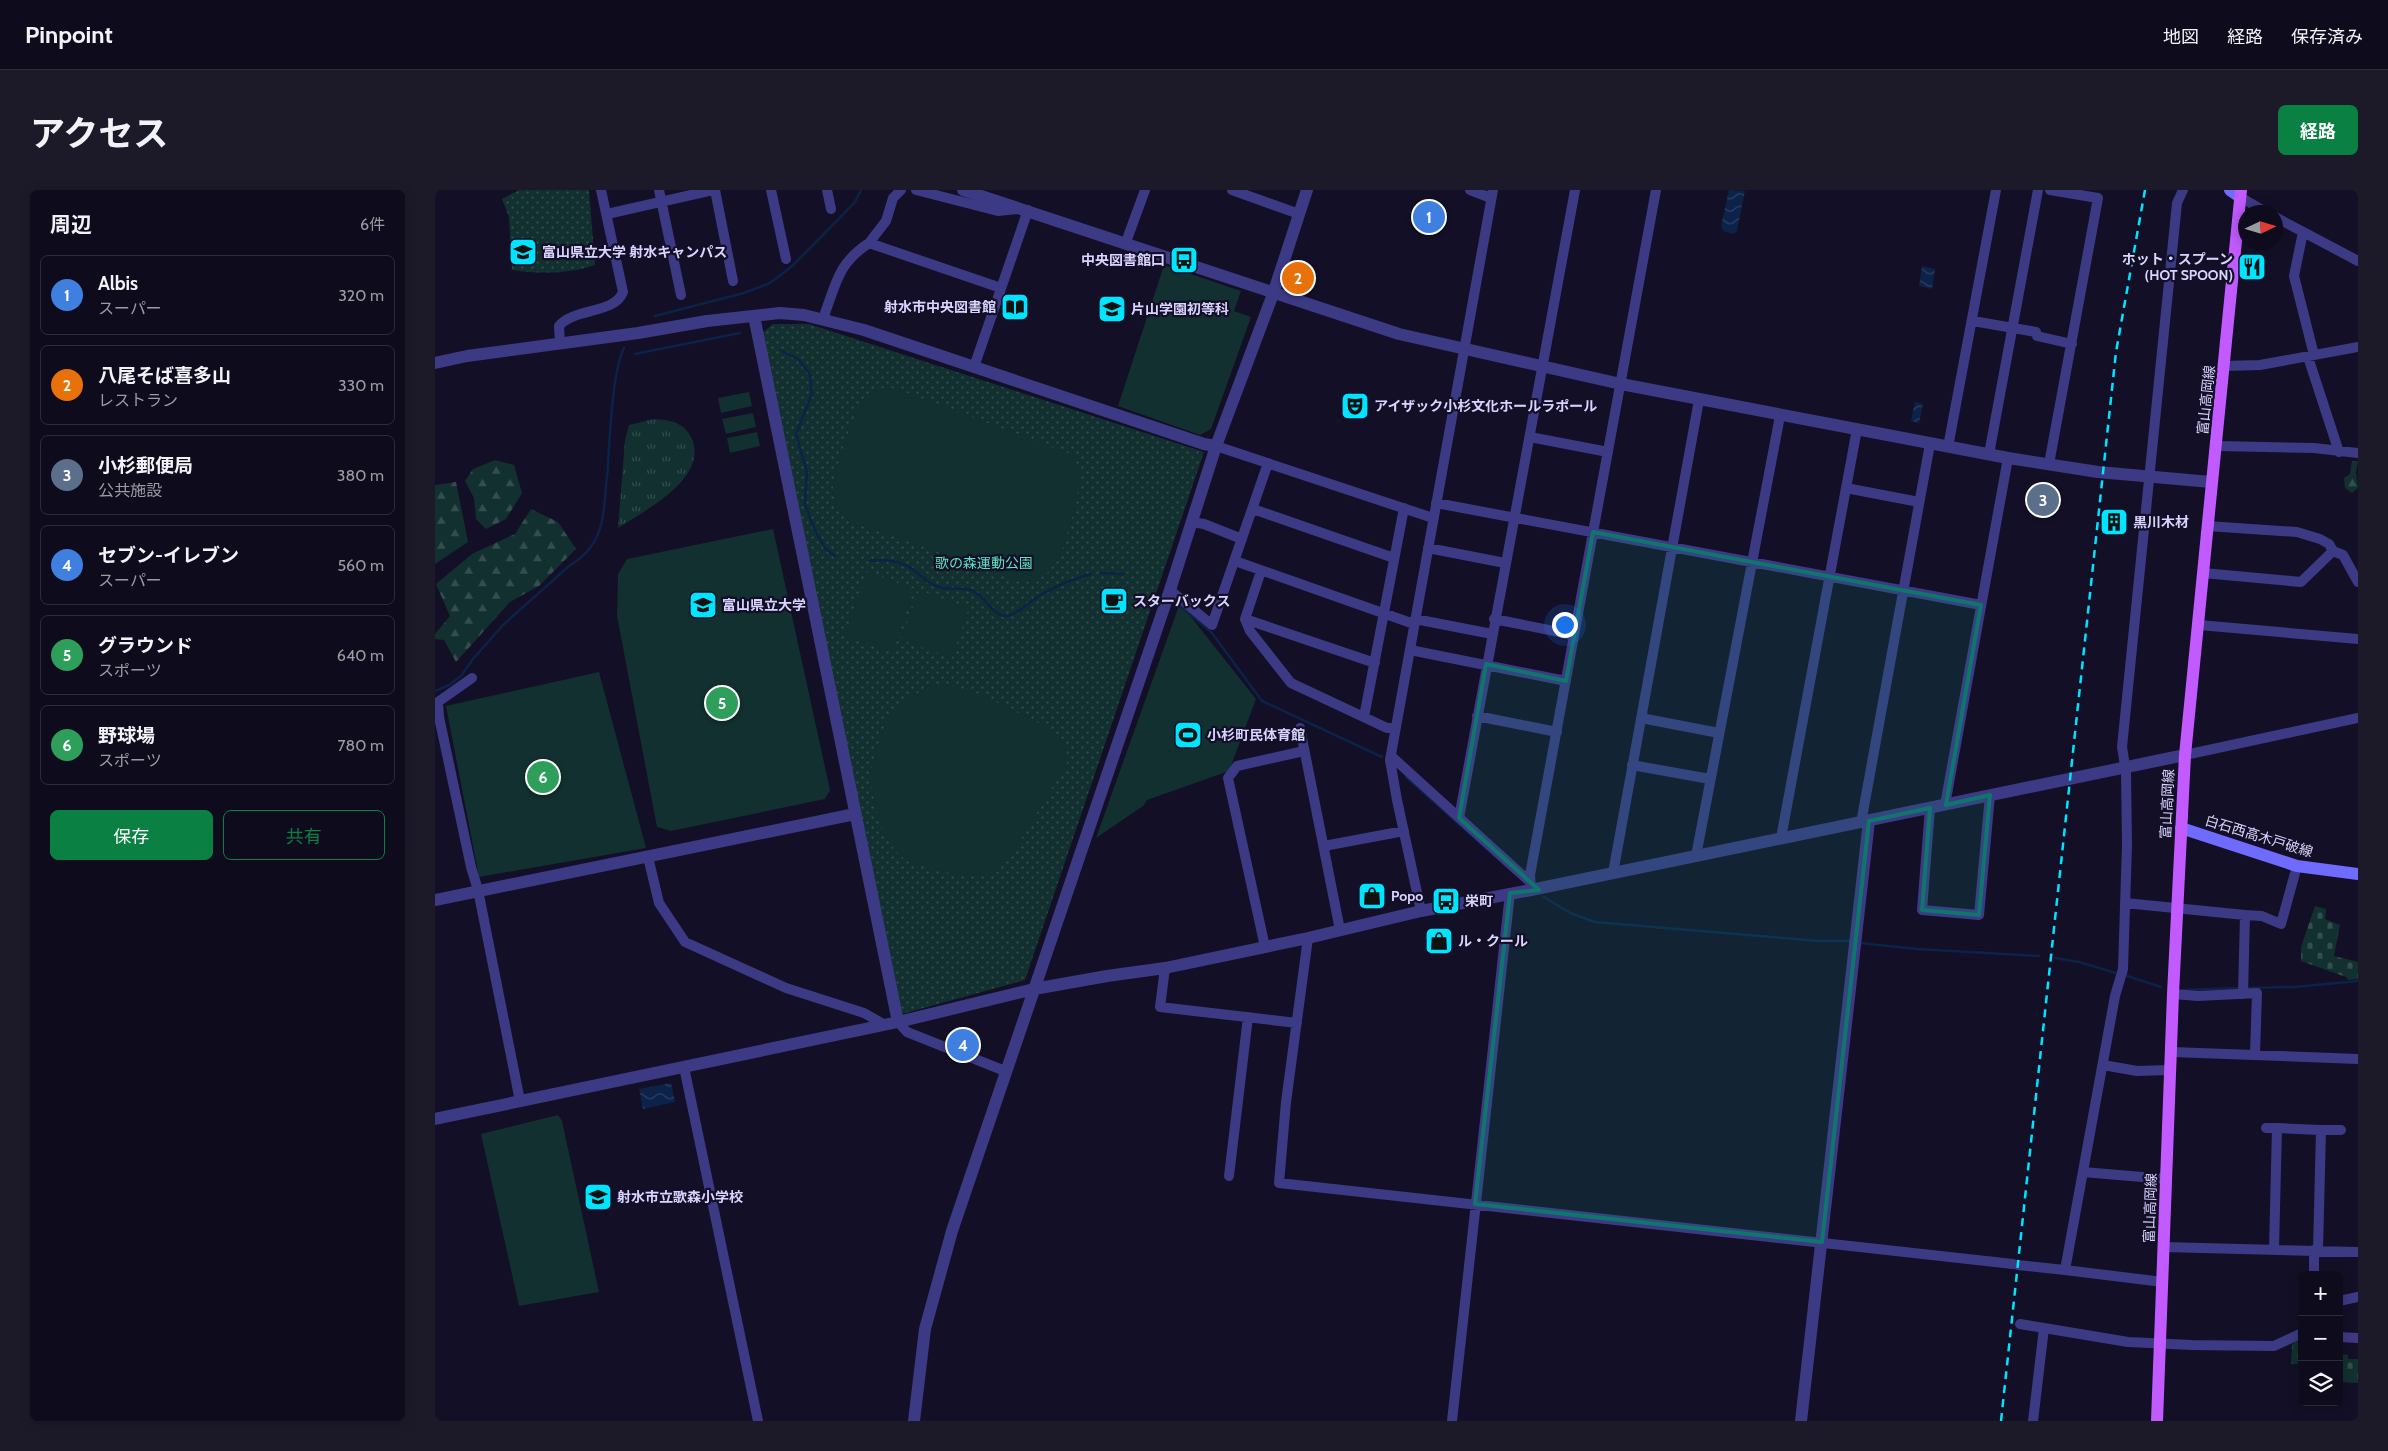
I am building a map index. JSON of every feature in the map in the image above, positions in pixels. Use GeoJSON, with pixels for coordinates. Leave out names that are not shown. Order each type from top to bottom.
{"type":"FeatureCollection","features":[{"type":"Feature","properties":{"kind":"main road","name":"富山高岡線"},"geometry":{"type":"LineString","coordinates":[[2157,1421],[2173,994],[2185,755],[2199,625],[2211,482],[2217,446],[2225,366],[2237,192]]}},
{"type":"Feature","properties":{"kind":"main road","name":"白石西高木戸破線"},"geometry":{"type":"LineString","coordinates":[[2181,828],[2297,866],[2358,874]]}},
{"type":"Feature","properties":{"kind":"street"},"geometry":{"type":"LineString","coordinates":[[560,343],[559,326],[564,319],[613,304],[621,299],[623,292],[601,190]]}},
{"type":"Feature","properties":{"kind":"street"},"geometry":{"type":"LineString","coordinates":[[659,190],[681,295]]}},
{"type":"Feature","properties":{"kind":"street"},"geometry":{"type":"LineString","coordinates":[[607,214],[714,190],[733,281]]}},
{"type":"Feature","properties":{"kind":"street"},"geometry":{"type":"LineString","coordinates":[[771,190],[786,259]]}},
{"type":"Feature","properties":{"kind":"street"},"geometry":{"type":"LineString","coordinates":[[827,190],[831,209]]}},
{"type":"Feature","properties":{"kind":"street"},"geometry":{"type":"LineString","coordinates":[[825,319],[825,313],[841,268],[856,252],[869,243],[886,221],[893,198],[901,190]]}},
{"type":"Feature","properties":{"kind":"street"},"geometry":{"type":"LineString","coordinates":[[916,190],[998,211],[1024,209]]}},
{"type":"Feature","properties":{"kind":"street"},"geometry":{"type":"LineString","coordinates":[[963,190],[1126,242],[1273,294],[1399,334],[1465,350],[1699,400],[2008,458],[2098,472],[2211,482]]}},
{"type":"Feature","properties":{"kind":"street"},"geometry":{"type":"LineString","coordinates":[[1126,242],[1145,190]]}},
{"type":"Feature","properties":{"kind":"street"},"geometry":{"type":"LineString","coordinates":[[1232,190],[1299,214]]}},
{"type":"Feature","properties":{"kind":"street"},"geometry":{"type":"LineString","coordinates":[[914,1421],[925,1329],[953,1231],[1005,1071],[1170,590],[1191,522],[1273,294],[1307,190]]}},
{"type":"Feature","properties":{"kind":"street"},"geometry":{"type":"LineString","coordinates":[[1421,911],[1397,800],[1391,756],[1492,194],[1470,190]]}},
{"type":"Feature","properties":{"kind":"street"},"geometry":{"type":"LineString","coordinates":[[1459,818],[1575,190]]}},
{"type":"Feature","properties":{"kind":"street"},"geometry":{"type":"LineString","coordinates":[[1531,886],[1574,635],[1656,190]]}},
{"type":"Feature","properties":{"kind":"street"},"geometry":{"type":"LineString","coordinates":[[1948,447],[1996,190]]}},
{"type":"Feature","properties":{"kind":"street"},"geometry":{"type":"LineString","coordinates":[[1989,454],[2038,190]]}},
{"type":"Feature","properties":{"kind":"street"},"geometry":{"type":"LineString","coordinates":[[2049,464],[2098,198],[2050,190]]}},
{"type":"Feature","properties":{"kind":"street"},"geometry":{"type":"LineString","coordinates":[[2065,1270],[2115,996],[2122,974],[2127,845],[2125,768],[2122,747],[2177,203],[2183,190]]}},
{"type":"Feature","properties":{"kind":"street"},"geometry":{"type":"LineString","coordinates":[[2237,192],[2256,205]]}},
{"type":"Feature","properties":{"kind":"street"},"geometry":{"type":"LineString","coordinates":[[974,367],[1001,288],[1024,209]]}},
{"type":"Feature","properties":{"kind":"street"},"geometry":{"type":"LineString","coordinates":[[2283,221],[2358,261]]}},
{"type":"Feature","properties":{"kind":"street"},"geometry":{"type":"LineString","coordinates":[[2303,232],[2294,276],[2311,356],[2339,452]]}},
{"type":"Feature","properties":{"kind":"street"},"geometry":{"type":"LineString","coordinates":[[869,243],[1001,288]]}},
{"type":"Feature","properties":{"kind":"street"},"geometry":{"type":"LineString","coordinates":[[435,363],[467,356],[780,313],[825,319],[1433,518]]}},
{"type":"Feature","properties":{"kind":"street"},"geometry":{"type":"LineString","coordinates":[[754,316],[855,814],[891,1023]]}},
{"type":"Feature","properties":{"kind":"street"},"geometry":{"type":"LineString","coordinates":[[1973,321],[2036,332],[2037,336],[2072,344]]}},
{"type":"Feature","properties":{"kind":"street"},"geometry":{"type":"LineString","coordinates":[[2225,366],[2260,366],[2358,347]]}},
{"type":"Feature","properties":{"kind":"street"},"geometry":{"type":"LineString","coordinates":[[1613,873],[1699,400]]}},
{"type":"Feature","properties":{"kind":"street"},"geometry":{"type":"LineString","coordinates":[[1697,856],[1780,416]]}},
{"type":"Feature","properties":{"kind":"street"},"geometry":{"type":"LineString","coordinates":[[1781,838],[1857,429]]}},
{"type":"Feature","properties":{"kind":"street"},"geometry":{"type":"LineString","coordinates":[[1530,437],[1608,452]]}},
{"type":"Feature","properties":{"kind":"street"},"geometry":{"type":"LineString","coordinates":[[1801,1421],[1822,1242],[1865,822],[1903,590],[1930,444]]}},
{"type":"Feature","properties":{"kind":"street"},"geometry":{"type":"LineString","coordinates":[[2217,446],[2314,448],[2358,453]]}},
{"type":"Feature","properties":{"kind":"street"},"geometry":{"type":"LineString","coordinates":[[1945,805],[2008,458]]}},
{"type":"Feature","properties":{"kind":"street"},"geometry":{"type":"LineString","coordinates":[[1170,590],[1212,625],[1268,463]]}},
{"type":"Feature","properties":{"kind":"street"},"geometry":{"type":"LineString","coordinates":[[1846,488],[1919,502]]}},
{"type":"Feature","properties":{"kind":"street"},"geometry":{"type":"LineString","coordinates":[[1436,504],[1981,605]]}},
{"type":"Feature","properties":{"kind":"street"},"geometry":{"type":"LineString","coordinates":[[1364,717],[1404,508]]}},
{"type":"Feature","properties":{"kind":"street"},"geometry":{"type":"LineString","coordinates":[[1253,509],[1394,558]]}},
{"type":"Feature","properties":{"kind":"street"},"geometry":{"type":"LineString","coordinates":[[1191,522],[1204,524],[1243,539]]}},
{"type":"Feature","properties":{"kind":"street"},"geometry":{"type":"LineString","coordinates":[[2207,526],[2297,532],[2320,538],[2333,551],[2343,555],[2358,582]]}},
{"type":"Feature","properties":{"kind":"street"},"geometry":{"type":"LineString","coordinates":[[1428,548],[1505,563]]}},
{"type":"Feature","properties":{"kind":"street"},"geometry":{"type":"LineString","coordinates":[[2203,573],[2301,582],[2333,551]]}},
{"type":"Feature","properties":{"kind":"street"},"geometry":{"type":"LineString","coordinates":[[1235,561],[1261,572],[1383,614],[1492,634]]}},
{"type":"Feature","properties":{"kind":"street"},"geometry":{"type":"LineString","coordinates":[[1261,572],[1245,619],[1250,631],[1291,683],[1387,728],[1396,728]]}},
{"type":"Feature","properties":{"kind":"street"},"geometry":{"type":"LineString","coordinates":[[1245,619],[1375,663]]}},
{"type":"Feature","properties":{"kind":"street"},"geometry":{"type":"LineString","coordinates":[[1495,619],[1574,635]]}},
{"type":"Feature","properties":{"kind":"street"},"geometry":{"type":"LineString","coordinates":[[2199,625],[2358,639]]}},
{"type":"Feature","properties":{"kind":"street"},"geometry":{"type":"LineString","coordinates":[[1410,650],[1566,681]]}},
{"type":"Feature","properties":{"kind":"street"},"geometry":{"type":"LineString","coordinates":[[472,678],[438,702],[459,811],[478,890],[519,1102]]}},
{"type":"Feature","properties":{"kind":"street"},"geometry":{"type":"LineString","coordinates":[[1477,716],[1557,732]]}},
{"type":"Feature","properties":{"kind":"street"},"geometry":{"type":"LineString","coordinates":[[1641,718],[1719,733]]}},
{"type":"Feature","properties":{"kind":"street"},"geometry":{"type":"LineString","coordinates":[[435,1119],[891,1023],[1034,989],[1165,968],[1265,948],[1421,911],[1510,893],[1531,886],[1613,873],[1865,822],[2358,718]]}},
{"type":"Feature","properties":{"kind":"street"},"geometry":{"type":"LineString","coordinates":[[1300,728],[1341,930]]}},
{"type":"Feature","properties":{"kind":"street"},"geometry":{"type":"LineString","coordinates":[[1265,948],[1228,778],[1237,766],[1304,751]]}},
{"type":"Feature","properties":{"kind":"street"},"geometry":{"type":"LineString","coordinates":[[1391,756],[1531,886]]}},
{"type":"Feature","properties":{"kind":"street"},"geometry":{"type":"LineString","coordinates":[[1633,765],[1710,780]]}},
{"type":"Feature","properties":{"kind":"street"},"geometry":{"type":"LineString","coordinates":[[1929,808],[1922,910],[1979,914],[1990,795]]}},
{"type":"Feature","properties":{"kind":"street"},"geometry":{"type":"LineString","coordinates":[[435,900],[855,814]]}},
{"type":"Feature","properties":{"kind":"street"},"geometry":{"type":"LineString","coordinates":[[1324,846],[1404,831]]}},
{"type":"Feature","properties":{"kind":"street"},"geometry":{"type":"LineString","coordinates":[[648,857],[659,903],[685,942],[786,988],[891,1023],[907,1032],[1005,1071]]}},
{"type":"Feature","properties":{"kind":"street"},"geometry":{"type":"LineString","coordinates":[[2125,903],[2262,916],[2281,924],[2297,866]]}},
{"type":"Feature","properties":{"kind":"street"},"geometry":{"type":"LineString","coordinates":[[1453,1421],[1510,893]]}},
{"type":"Feature","properties":{"kind":"street"},"geometry":{"type":"LineString","coordinates":[[2243,994],[2245,915]]}},
{"type":"Feature","properties":{"kind":"street"},"geometry":{"type":"LineString","coordinates":[[1308,938],[1286,1102],[1279,1183],[1822,1242],[2163,1282]]}},
{"type":"Feature","properties":{"kind":"street"},"geometry":{"type":"LineString","coordinates":[[1165,968],[1160,1007],[1297,1023]]}},
{"type":"Feature","properties":{"kind":"street"},"geometry":{"type":"LineString","coordinates":[[2173,994],[2198,996],[2257,993],[2255,1054]]}},
{"type":"Feature","properties":{"kind":"street"},"geometry":{"type":"LineString","coordinates":[[1229,1176],[1248,1017]]}},
{"type":"Feature","properties":{"kind":"street"},"geometry":{"type":"LineString","coordinates":[[2172,1052],[2358,1059]]}},
{"type":"Feature","properties":{"kind":"street"},"geometry":{"type":"LineString","coordinates":[[2103,1065],[2137,1071],[2170,1070]]}},
{"type":"Feature","properties":{"kind":"street"},"geometry":{"type":"LineString","coordinates":[[684,1067],[758,1421]]}},
{"type":"Feature","properties":{"kind":"street"},"geometry":{"type":"LineString","coordinates":[[2274,1249],[2271,1128],[2341,1130]]}},
{"type":"Feature","properties":{"kind":"street"},"geometry":{"type":"LineString","coordinates":[[2314,1271],[2321,1130]]}},
{"type":"Feature","properties":{"kind":"street"},"geometry":{"type":"LineString","coordinates":[[2083,1172],[2166,1179]]}},
{"type":"Feature","properties":{"kind":"street"},"geometry":{"type":"LineString","coordinates":[[2164,1247],[2358,1252]]}},
{"type":"Feature","properties":{"kind":"street"},"geometry":{"type":"LineString","coordinates":[[2343,1301],[2358,1297]]}},
{"type":"Feature","properties":{"kind":"street"},"geometry":{"type":"LineString","coordinates":[[2020,1324],[2128,1342],[2274,1346],[2298,1335]]}},
{"type":"Feature","properties":{"kind":"street"},"geometry":{"type":"LineString","coordinates":[[2033,1421],[2044,1328]]}},
{"type":"Feature","properties":{"kind":"street"},"geometry":{"type":"LineString","coordinates":[[2343,1337],[2358,1338]]}},
{"type":"Feature","properties":{"kind":"highlighted area"},"geometry":{"type":"Polygon","coordinates":[[[1593,532],[1981,605],[1946,805],[1990,795],[1979,915],[1922,910],[1930,808],[1869,821],[1822,1242],[1475,1204],[1510,893],[1539,890],[1459,818],[1486,664],[1566,681],[1593,532]]]}},
{"type":"Feature","properties":{"kind":"green space"},"geometry":{"type":"Polygon","coordinates":[[[519,190],[589,190],[595,265],[575,270],[554,272],[512,270],[509,217],[502,199],[519,190]]]}},
{"type":"Feature","properties":{"kind":"green space"},"geometry":{"type":"Polygon","coordinates":[[[1164,265],[1241,291],[1234,311],[1251,317],[1211,429],[1200,435],[1118,406],[1164,265]]]}},
{"type":"Feature","properties":{"kind":"green space","name":"歌の森運動公園"},"geometry":{"type":"Polygon","coordinates":[[[773,324],[809,324],[1204,452],[1025,980],[902,1014],[762,333],[773,324]]]}},
{"type":"Feature","properties":{"kind":"green space"},"geometry":{"type":"Polygon","coordinates":[[[879,388],[892,388],[905,392],[1073,455],[1080,473],[1076,506],[1061,553],[1046,575],[1024,583],[848,520],[835,499],[834,482],[845,441],[861,403],[879,388]]]}},
{"type":"Feature","properties":{"kind":"green space"},"geometry":{"type":"Polygon","coordinates":[[[749,392],[752,406],[721,413],[718,398],[749,392]]]}},
{"type":"Feature","properties":{"kind":"green space"},"geometry":{"type":"Polygon","coordinates":[[[753,413],[756,427],[726,434],[722,419],[753,413]]]}},
{"type":"Feature","properties":{"kind":"green space"},"geometry":{"type":"Polygon","coordinates":[[[654,419],[666,420],[681,425],[689,433],[692,439],[694,454],[691,467],[671,492],[643,513],[618,528],[625,440],[629,425],[654,419]]]}},
{"type":"Feature","properties":{"kind":"green space"},"geometry":{"type":"Polygon","coordinates":[[[757,432],[760,446],[730,453],[727,438],[757,432]]]}},
{"type":"Feature","properties":{"kind":"green space"},"geometry":{"type":"Polygon","coordinates":[[[495,460],[514,465],[522,493],[506,519],[486,529],[476,519],[474,498],[465,481],[473,469],[495,460]]]}},
{"type":"Feature","properties":{"kind":"green space"},"geometry":{"type":"Polygon","coordinates":[[[2352,461],[2358,461],[2356,472],[2358,488],[2352,493],[2345,488],[2344,478],[2350,474],[2352,461]]]}},
{"type":"Feature","properties":{"kind":"green space"},"geometry":{"type":"Polygon","coordinates":[[[456,482],[468,542],[435,564],[435,485],[456,482]]]}},
{"type":"Feature","properties":{"kind":"green space"},"geometry":{"type":"Polygon","coordinates":[[[531,509],[558,522],[576,549],[539,586],[510,602],[456,662],[444,640],[435,639],[435,634],[450,616],[436,584],[472,554],[515,534],[531,509]]]}},
{"type":"Feature","properties":{"kind":"green space"},"geometry":{"type":"Polygon","coordinates":[[[773,529],[830,790],[825,799],[671,831],[657,827],[617,616],[618,574],[627,559],[773,529]]]}},
{"type":"Feature","properties":{"kind":"green space"},"geometry":{"type":"Polygon","coordinates":[[[867,572],[914,589],[892,652],[845,636],[867,572]]]}},
{"type":"Feature","properties":{"kind":"green space"},"geometry":{"type":"Polygon","coordinates":[[[919,590],[969,608],[952,658],[901,640],[919,590]]]}},
{"type":"Feature","properties":{"kind":"green space","name":"小杉町民体育館"},"geometry":{"type":"Polygon","coordinates":[[[1180,603],[1256,699],[1229,771],[1147,800],[1143,806],[1096,838],[1180,603]]]}},
{"type":"Feature","properties":{"kind":"green space"},"geometry":{"type":"Polygon","coordinates":[[[599,672],[646,848],[479,877],[446,706],[599,672]]]}},
{"type":"Feature","properties":{"kind":"green space"},"geometry":{"type":"Polygon","coordinates":[[[929,686],[957,687],[982,695],[1049,728],[1061,738],[1067,750],[1068,761],[1020,841],[997,872],[960,875],[943,872],[909,861],[897,852],[883,830],[878,817],[871,777],[873,761],[881,736],[885,726],[898,708],[929,686]]]}},
{"type":"Feature","properties":{"kind":"green space"},"geometry":{"type":"Polygon","coordinates":[[[2315,906],[2326,909],[2325,919],[2340,925],[2334,956],[2358,962],[2358,979],[2348,980],[2346,977],[2301,961],[2301,947],[2315,906]]]}},
{"type":"Feature","properties":{"kind":"green space"},"geometry":{"type":"Polygon","coordinates":[[[558,1115],[562,1121],[599,1292],[519,1306],[481,1134],[558,1115]]]}},
{"type":"Feature","properties":{"kind":"green space"},"geometry":{"type":"Polygon","coordinates":[[[2298,1339],[2298,1364],[2291,1364],[2292,1345],[2298,1339]]]}},
{"type":"Feature","properties":{"kind":"green space"},"geometry":{"type":"Polygon","coordinates":[[[2343,1354],[2348,1355],[2348,1359],[2358,1359],[2358,1383],[2343,1382],[2343,1354]]]}},
{"type":"Feature","properties":{"kind":"water"},"geometry":{"type":"Polygon","coordinates":[[[1729,190],[1745,191],[1737,231],[1733,234],[1723,231],[1721,226],[1729,190]]]}},
{"type":"Feature","properties":{"kind":"water"},"geometry":{"type":"Polygon","coordinates":[[[1922,266],[1935,269],[1932,289],[1919,286],[1922,266]]]}},
{"type":"Feature","properties":{"kind":"water"},"geometry":{"type":"Polygon","coordinates":[[[1915,402],[1923,404],[1919,423],[1911,421],[1915,402]]]}},
{"type":"Feature","properties":{"kind":"water"},"geometry":{"type":"Polygon","coordinates":[[[671,1083],[675,1102],[643,1109],[639,1089],[671,1083]]]}},
{"type":"Feature","properties":{"kind":"waterway"},"geometry":{"type":"LineString","coordinates":[[655,316],[744,293],[770,283],[791,267],[822,236],[855,202],[861,190]]}},
{"type":"Feature","properties":{"kind":"waterway"},"geometry":{"type":"LineString","coordinates":[[635,354],[740,333]]}},
{"type":"Feature","properties":{"kind":"waterway"},"geometry":{"type":"LineString","coordinates":[[435,691],[449,685],[461,676],[473,659],[503,625],[581,557],[596,538],[605,503],[616,375],[624,348]]}},
{"type":"Feature","properties":{"kind":"waterway"},"geometry":{"type":"LineString","coordinates":[[782,351],[798,359],[810,374],[812,394],[796,434],[807,472],[805,504],[814,528],[825,548],[835,556]]}},
{"type":"Feature","properties":{"kind":"waterway"},"geometry":{"type":"LineString","coordinates":[[870,561],[882,560],[899,563],[914,570],[938,587],[972,591],[980,596],[997,613],[1006,616],[1015,613],[1051,589],[1091,574]]}},
{"type":"Feature","properties":{"kind":"waterway"},"geometry":{"type":"LineString","coordinates":[[1101,573],[1123,574]]}},
{"type":"Feature","properties":{"kind":"waterway"},"geometry":{"type":"LineString","coordinates":[[1179,605],[1212,633],[1262,701],[1382,757]]}},
{"type":"Feature","properties":{"kind":"waterway"},"geometry":{"type":"LineString","coordinates":[[1406,777],[1514,873]]}},
{"type":"Feature","properties":{"kind":"waterway"},"geometry":{"type":"LineString","coordinates":[[1544,897],[1570,913],[1595,922],[1818,941],[1849,941]]}},
{"type":"Feature","properties":{"kind":"waterway"},"geometry":{"type":"LineString","coordinates":[[1860,943],[1917,949],[2039,956]]}},
{"type":"Feature","properties":{"kind":"waterway"},"geometry":{"type":"LineString","coordinates":[[2055,958],[2079,962],[2119,974]]}},
{"type":"Feature","properties":{"kind":"waterway"},"geometry":{"type":"LineString","coordinates":[[2124,975],[2161,987]]}},
{"type":"Feature","properties":{"kind":"waterway"},"geometry":{"type":"LineString","coordinates":[[2245,988],[2294,987],[2358,981]]}},
{"type":"Feature","properties":{"kind":"waterway"},"geometry":{"type":"LineString","coordinates":[[2183,990],[2239,988]]}},
{"type":"Feature","properties":{"kind":"railway"},"geometry":{"type":"LineString","coordinates":[[2001,1421],[2116,352],[2145,190]]}},
{"type":"Feature","properties":{"kind":"place","name":"Albis"},"geometry":{"type":"Point","coordinates":[1429,217]}},
{"type":"Feature","properties":{"kind":"place","name":"富山県立大学 射水キャンパス"},"geometry":{"type":"Point","coordinates":[523,252]}},
{"type":"Feature","properties":{"kind":"place","name":"中央図書館口"},"geometry":{"type":"Point","coordinates":[1184,260]}},
{"type":"Feature","properties":{"kind":"place","name":"ホット・スプーン (HOT SPOON)"},"geometry":{"type":"Point","coordinates":[2252,267]}},
{"type":"Feature","properties":{"kind":"place","name":"八尾そば喜多山"},"geometry":{"type":"Point","coordinates":[1298,278]}},
{"type":"Feature","properties":{"kind":"place","name":"射水市中央図書館"},"geometry":{"type":"Point","coordinates":[1015,307]}},
{"type":"Feature","properties":{"kind":"place","name":"片山学園初等科"},"geometry":{"type":"Point","coordinates":[1112,309]}},
{"type":"Feature","properties":{"kind":"place","name":"アイザック小杉文化ホールラポール"},"geometry":{"type":"Point","coordinates":[1355,406]}},
{"type":"Feature","properties":{"kind":"place","name":"小杉郵便局"},"geometry":{"type":"Point","coordinates":[2043,500]}},
{"type":"Feature","properties":{"kind":"place","name":"黒川木材"},"geometry":{"type":"Point","coordinates":[2114,522]}},
{"type":"Feature","properties":{"kind":"place","name":"スターバックス"},"geometry":{"type":"Point","coordinates":[1114,601]}},
{"type":"Feature","properties":{"kind":"place","name":"富山県立大学"},"geometry":{"type":"Point","coordinates":[703,605]}},
{"type":"Feature","properties":{"kind":"place","name":"グラウンド"},"geometry":{"type":"Point","coordinates":[722,703]}},
{"type":"Feature","properties":{"kind":"place","name":"小杉町民体育館"},"geometry":{"type":"Point","coordinates":[1188,735]}},
{"type":"Feature","properties":{"kind":"place","name":"野球場"},"geometry":{"type":"Point","coordinates":[543,777]}},
{"type":"Feature","properties":{"kind":"place","name":"Popo"},"geometry":{"type":"Point","coordinates":[1372,896]}},
{"type":"Feature","properties":{"kind":"place","name":"栄町"},"geometry":{"type":"Point","coordinates":[1446,901]}},
{"type":"Feature","properties":{"kind":"place","name":"ル・クール"},"geometry":{"type":"Point","coordinates":[1439,941]}},
{"type":"Feature","properties":{"kind":"place","name":"セブン-イレブン"},"geometry":{"type":"Point","coordinates":[963,1045]}},
{"type":"Feature","properties":{"kind":"place","name":"射水市立歌森小学校"},"geometry":{"type":"Point","coordinates":[598,1197]}}]}
